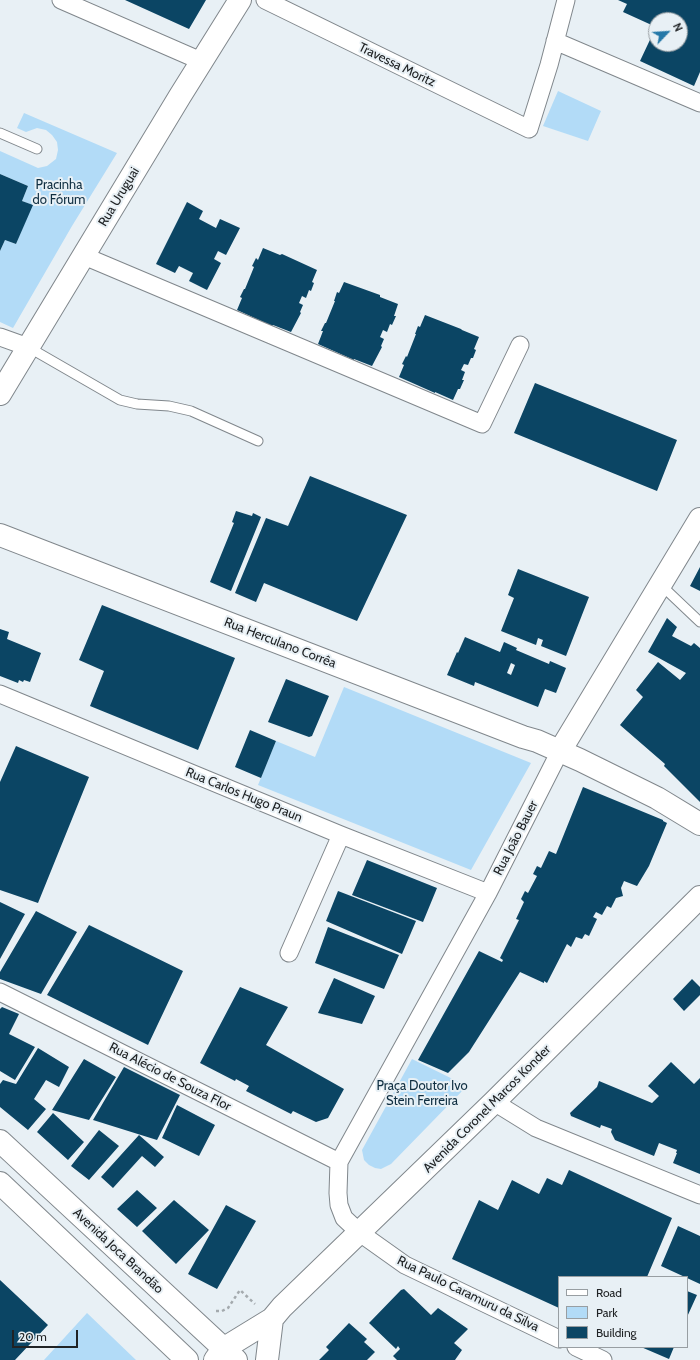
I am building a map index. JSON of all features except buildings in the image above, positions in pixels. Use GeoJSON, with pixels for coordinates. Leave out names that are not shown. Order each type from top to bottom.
{"type":"FeatureCollection","features":[{"type":"Feature","properties":{"kind":"main road","name":"Rua Uruguai"},"geometry":{"type":"LineString","coordinates":[[0,394],[6,370],[28,347],[201,61],[240,0]]}},
{"type":"Feature","properties":{"kind":"main road","name":"Rua João Bauer"},"geometry":{"type":"LineString","coordinates":[[560,751],[700,519]]}},
{"type":"Feature","properties":{"kind":"main road","name":"Rua Herculano Corrêa"},"geometry":{"type":"LineString","coordinates":[[0,535],[537,741],[657,798],[700,824]]}},
{"type":"Feature","properties":{"kind":"main road","name":"Avenida Coronel Marcos Konder"},"geometry":{"type":"LineString","coordinates":[[225,1356],[272,1319],[282,1307],[494,1102],[700,897]]}},
{"type":"Feature","properties":{"kind":"main road","name":"Avenida Joca Brandão"},"geometry":{"type":"LineString","coordinates":[[0,1141],[196,1323],[225,1356]]}},
{"type":"Feature","properties":{"kind":"main road"},"geometry":{"type":"LineString","coordinates":[[0,1183],[187,1360]]}},
{"type":"Feature","properties":{"kind":"main road"},"geometry":{"type":"LineString","coordinates":[[267,1360],[272,1319]]}},
{"type":"Feature","properties":{"kind":"street"},"geometry":{"type":"LineString","coordinates":[[61,0],[201,61]]}},
{"type":"Feature","properties":{"kind":"street","name":"Travessa Moritz"},"geometry":{"type":"LineString","coordinates":[[265,0],[529,129],[555,41]]}},
{"type":"Feature","properties":{"kind":"street"},"geometry":{"type":"LineString","coordinates":[[566,0],[555,41],[700,103]]}},
{"type":"Feature","properties":{"kind":"street"},"geometry":{"type":"LineString","coordinates":[[84,256],[482,424],[520,345]]}},
{"type":"Feature","properties":{"kind":"street"},"geometry":{"type":"LineString","coordinates":[[0,337],[28,347]]}},
{"type":"Feature","properties":{"kind":"street","name":"Rua Carlos Hugo Praun"},"geometry":{"type":"LineString","coordinates":[[0,694],[340,835],[488,894]]}},
{"type":"Feature","properties":{"kind":"street","name":"Rua João Bauer"},"geometry":{"type":"LineString","coordinates":[[339,1162],[488,894],[560,751]]}},
{"type":"Feature","properties":{"kind":"street"},"geometry":{"type":"LineString","coordinates":[[289,953],[340,835]]}},
{"type":"Feature","properties":{"kind":"street","name":"Rua Alécio de Souza Flor"},"geometry":{"type":"LineString","coordinates":[[0,992],[339,1162]]}},
{"type":"Feature","properties":{"kind":"street"},"geometry":{"type":"LineString","coordinates":[[494,1102],[536,1128],[700,1195]]}},
{"type":"Feature","properties":{"kind":"street","name":"Rua Paulo Caramuru da Silva"},"geometry":{"type":"LineString","coordinates":[[339,1162],[339,1205],[344,1218],[360,1233],[405,1265],[558,1339]]}},
{"type":"Feature","properties":{"kind":"street"},"geometry":{"type":"LineString","coordinates":[[578,1348],[604,1360]]}},
{"type":"Feature","properties":{"kind":"lane"},"geometry":{"type":"LineString","coordinates":[[0,133],[37,149]]}},
{"type":"Feature","properties":{"kind":"lane"},"geometry":{"type":"LineString","coordinates":[[28,347],[120,400],[137,404],[169,406],[191,411],[258,441]]}},
{"type":"Feature","properties":{"kind":"lane"},"geometry":{"type":"LineString","coordinates":[[661,585],[700,622]]}},
{"type":"Feature","properties":{"kind":"path"},"geometry":{"type":"LineString","coordinates":[[196,1323],[211,1307],[215,1311],[222,1311],[228,1308],[240,1290],[272,1319]]}},
{"type":"Feature","properties":{"kind":"green space"},"geometry":{"type":"Polygon","coordinates":[[[558,91],[601,111],[588,141],[543,126],[558,91]]]}},
{"type":"Feature","properties":{"kind":"green space","name":"Pracinha do Fórum"},"geometry":{"type":"Polygon","coordinates":[[[24,113],[117,153],[72,226],[13,328],[0,322],[0,251],[5,240],[16,244],[32,205],[22,201],[28,186],[0,174],[0,151],[38,168],[47,166],[56,159],[58,150],[57,142],[46,130],[37,128],[26,132],[17,128],[24,113]]]}},
{"type":"Feature","properties":{"kind":"green space"},"geometry":{"type":"Polygon","coordinates":[[[344,687],[531,763],[471,870],[258,785],[276,741],[315,757],[344,687]]]}},
{"type":"Feature","properties":{"kind":"green space","name":"Praça Doutor Ivo Stein Ferreira"},"geometry":{"type":"Polygon","coordinates":[[[412,1059],[467,1086],[391,1164],[381,1169],[375,1168],[364,1160],[362,1150],[412,1059]]]}},
{"type":"Feature","properties":{"kind":"green space"},"geometry":{"type":"Polygon","coordinates":[[[87,1313],[136,1360],[44,1360],[87,1313]]]}}]}
